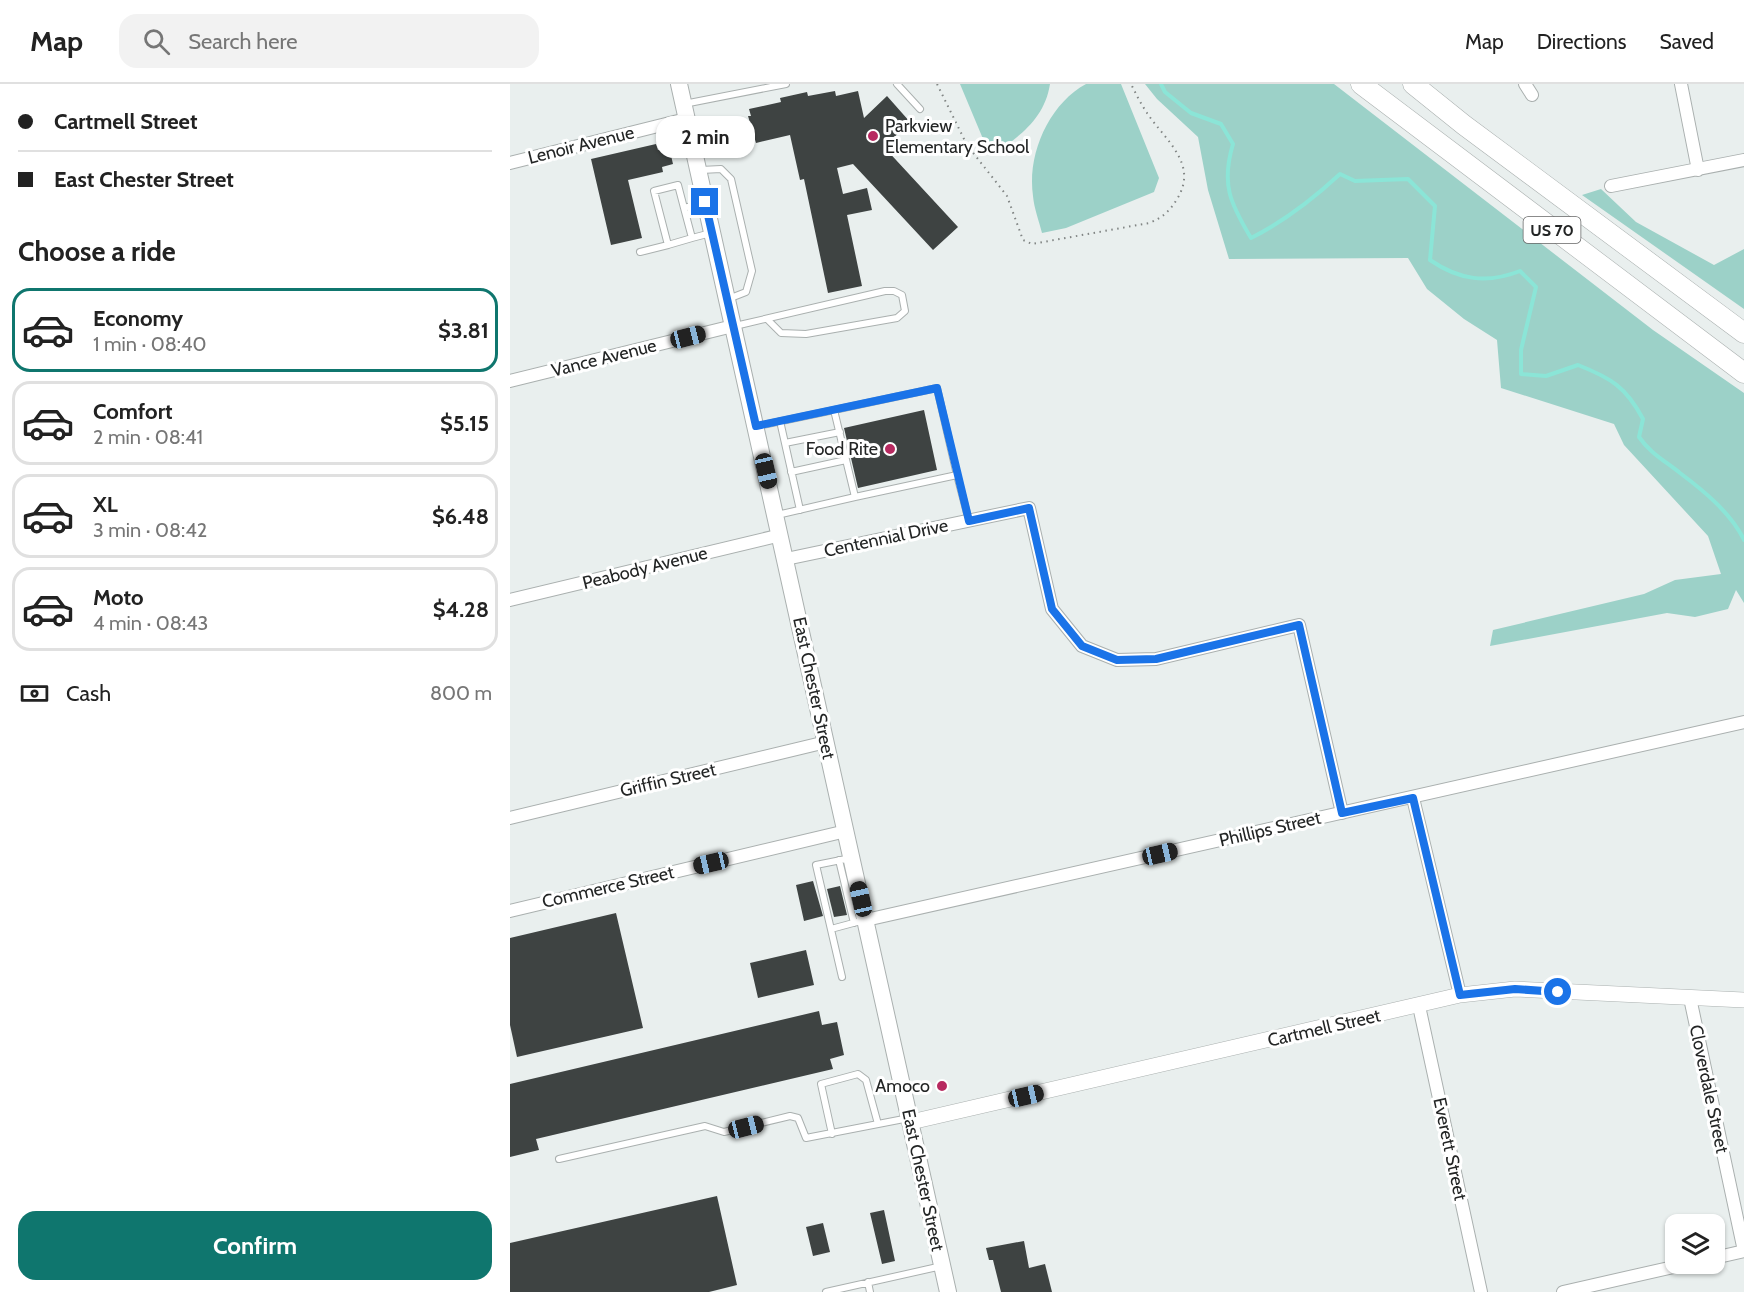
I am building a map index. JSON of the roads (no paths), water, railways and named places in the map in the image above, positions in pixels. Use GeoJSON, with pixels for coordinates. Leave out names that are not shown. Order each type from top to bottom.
{"type":"FeatureCollection","features":[{"type":"Feature","properties":{"kind":"highway","name":"US 70"},"geometry":{"type":"LineString","coordinates":[[1361,84],[1744,374]]}},
{"type":"Feature","properties":{"kind":"highway","name":"US 70"},"geometry":{"type":"LineString","coordinates":[[1413,84],[1464,125],[1744,333]]}},
{"type":"Feature","properties":{"kind":"main road","name":"East Chester Street"},"geometry":{"type":"LineString","coordinates":[[679,84],[846,831],[846,859],[910,1120],[948,1292]]}},
{"type":"Feature","properties":{"kind":"street"},"geometry":{"type":"LineString","coordinates":[[1681,84],[1698,170]]}},
{"type":"Feature","properties":{"kind":"street","name":"Lenoir Avenue"},"geometry":{"type":"LineString","coordinates":[[510,163],[685,111]]}},
{"type":"Feature","properties":{"kind":"street"},"geometry":{"type":"LineString","coordinates":[[1611,186],[1744,160]]}},
{"type":"Feature","properties":{"kind":"street","name":"Vance Avenue"},"geometry":{"type":"LineString","coordinates":[[510,381],[733,326]]}},
{"type":"Feature","properties":{"kind":"street","name":"Centennial Drive"},"geometry":{"type":"LineString","coordinates":[[786,559],[1029,508],[1052,609],[1082,646],[1117,660],[1156,659],[1299,625],[1342,813]]}},
{"type":"Feature","properties":{"kind":"street","name":"Peabody Avenue"},"geometry":{"type":"LineString","coordinates":[[510,600],[781,535]]}},
{"type":"Feature","properties":{"kind":"street","name":"Phillips Street"},"geometry":{"type":"LineString","coordinates":[[860,921],[1744,722]]}},
{"type":"Feature","properties":{"kind":"street","name":"Griffin Street"},"geometry":{"type":"LineString","coordinates":[[510,818],[826,742]]}},
{"type":"Feature","properties":{"kind":"street"},"geometry":{"type":"LineString","coordinates":[[1413,798],[1460,995]]}},
{"type":"Feature","properties":{"kind":"street","name":"Commerce Street"},"geometry":{"type":"LineString","coordinates":[[510,911],[846,831]]}},
{"type":"Feature","properties":{"kind":"street","name":"Cartmell Street"},"geometry":{"type":"LineString","coordinates":[[910,1120],[1460,995],[1515,989],[1744,1000]]}},
{"type":"Feature","properties":{"kind":"street","name":"Cloverdale Street"},"geometry":{"type":"LineString","coordinates":[[1690,998],[1744,1251]]}},
{"type":"Feature","properties":{"kind":"street","name":"Everett Street"},"geometry":{"type":"LineString","coordinates":[[1419,1006],[1482,1292]]}},
{"type":"Feature","properties":{"kind":"street"},"geometry":{"type":"LineString","coordinates":[[1725,1255],[1744,1251]]}},
{"type":"Feature","properties":{"kind":"street"},"geometry":{"type":"LineString","coordinates":[[1563,1292],[1665,1269]]}},
{"type":"Feature","properties":{"kind":"lane"},"geometry":{"type":"LineString","coordinates":[[685,111],[786,84]]}},
{"type":"Feature","properties":{"kind":"lane"},"geometry":{"type":"LineString","coordinates":[[897,84],[920,110]]}},
{"type":"Feature","properties":{"kind":"lane"},"geometry":{"type":"LineString","coordinates":[[698,171],[721,169],[731,179],[753,271],[746,292],[727,299]]}},
{"type":"Feature","properties":{"kind":"lane"},"geometry":{"type":"LineString","coordinates":[[668,245],[654,191],[678,185],[692,238]]}},
{"type":"Feature","properties":{"kind":"lane"},"geometry":{"type":"LineString","coordinates":[[684,208],[705,202]]}},
{"type":"Feature","properties":{"kind":"lane"},"geometry":{"type":"LineString","coordinates":[[640,252],[712,232]]}},
{"type":"Feature","properties":{"kind":"lane"},"geometry":{"type":"LineString","coordinates":[[733,326],[768,320],[885,291],[894,291],[902,295],[905,311],[897,318],[806,334],[781,333],[768,320]]}},
{"type":"Feature","properties":{"kind":"lane"},"geometry":{"type":"LineString","coordinates":[[756,426],[937,388],[969,521]]}},
{"type":"Feature","properties":{"kind":"lane"},"geometry":{"type":"LineString","coordinates":[[834,410],[855,497]]}},
{"type":"Feature","properties":{"kind":"lane"},"geometry":{"type":"LineString","coordinates":[[780,421],[800,510]]}},
{"type":"Feature","properties":{"kind":"lane"},"geometry":{"type":"LineString","coordinates":[[785,443],[840,432]]}},
{"type":"Feature","properties":{"kind":"lane"},"geometry":{"type":"LineString","coordinates":[[791,472],[846,460]]}},
{"type":"Feature","properties":{"kind":"lane"},"geometry":{"type":"LineString","coordinates":[[777,515],[957,475]]}},
{"type":"Feature","properties":{"kind":"lane"},"geometry":{"type":"LineString","coordinates":[[842,977],[816,866],[846,859]]}},
{"type":"Feature","properties":{"kind":"lane"},"geometry":{"type":"LineString","coordinates":[[831,929],[860,921]]}},
{"type":"Feature","properties":{"kind":"lane"},"geometry":{"type":"LineString","coordinates":[[832,1134],[821,1084],[858,1074],[866,1080],[878,1124]]}},
{"type":"Feature","properties":{"kind":"lane"},"geometry":{"type":"LineString","coordinates":[[559,1159],[705,1126],[724,1132],[790,1116],[798,1118],[806,1138],[910,1120]]}},
{"type":"Feature","properties":{"kind":"lane"},"geometry":{"type":"LineString","coordinates":[[826,1292],[942,1265]]}},
{"type":"Feature","properties":{"kind":"lane"},"geometry":{"type":"LineString","coordinates":[[868,1282],[870,1292]]}},
{"type":"Feature","properties":{"kind":"waterway"},"geometry":{"type":"LineString","coordinates":[[1161,84],[1165,92],[1191,113],[1221,124],[1233,144],[1228,171],[1230,193],[1251,238],[1298,209],[1340,174],[1355,181],[1408,179],[1435,206],[1430,260],[1452,272],[1474,278],[1496,278],[1520,271],[1536,287],[1521,350],[1521,374],[1546,376],[1578,365],[1609,379],[1624,391],[1643,419],[1639,437],[1643,443],[1716,503],[1739,530],[1744,540]]}},
{"type":"Feature","properties":{"kind":"place","name":"Parkview Elementary School"},"geometry":{"type":"Point","coordinates":[873,136]}},
{"type":"Feature","properties":{"kind":"place","name":"Food Rite"},"geometry":{"type":"Point","coordinates":[890,449]}},
{"type":"Feature","properties":{"kind":"place","name":"Amoco"},"geometry":{"type":"Point","coordinates":[942,1086]}}]}
